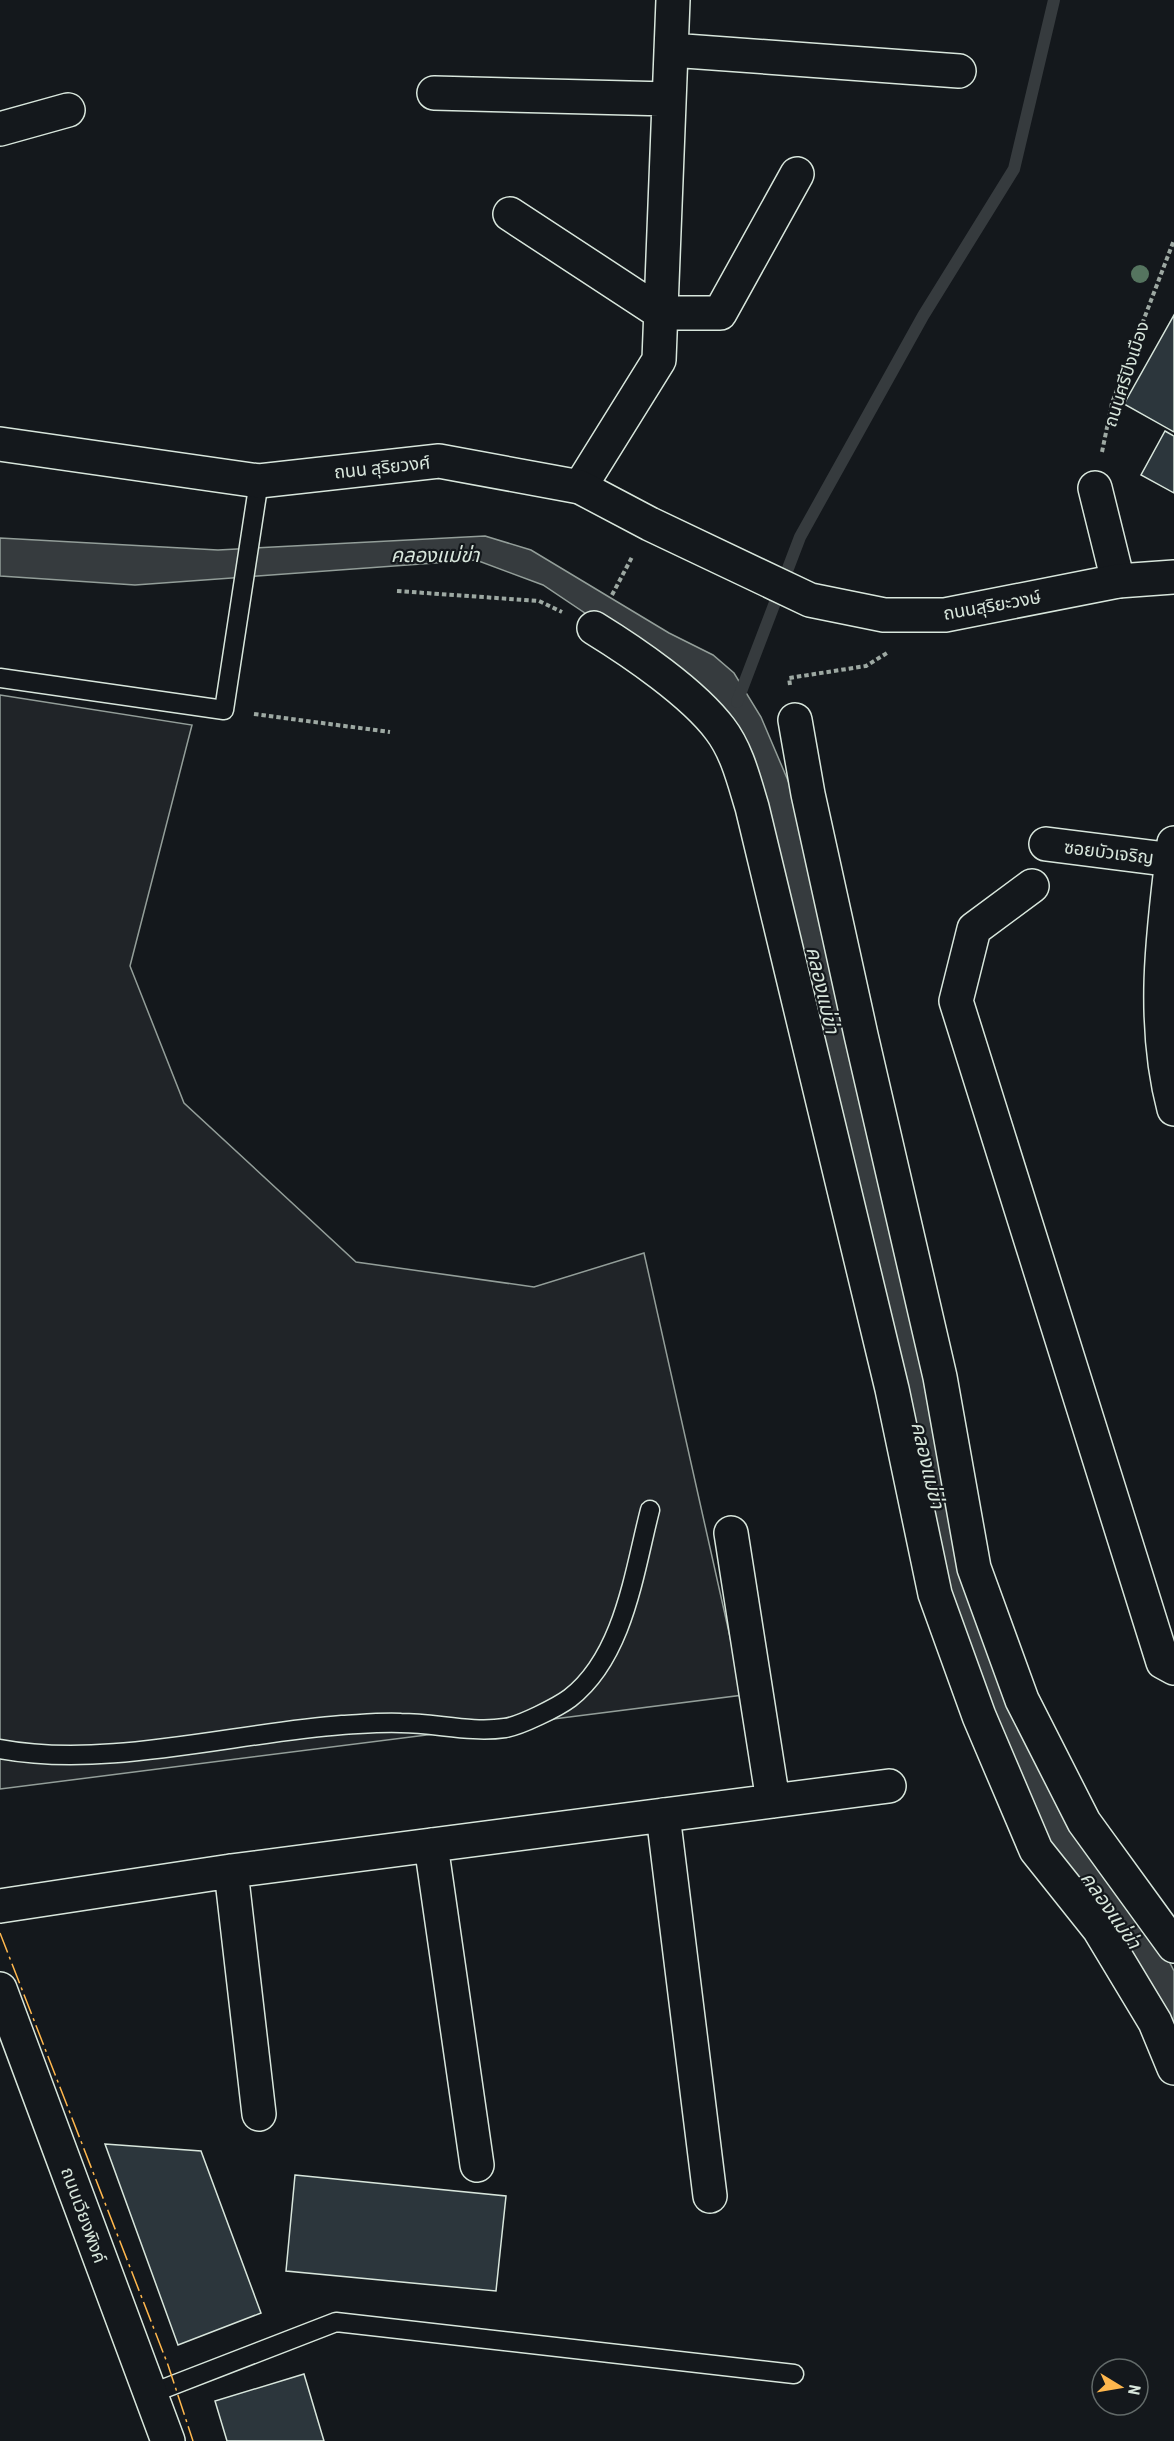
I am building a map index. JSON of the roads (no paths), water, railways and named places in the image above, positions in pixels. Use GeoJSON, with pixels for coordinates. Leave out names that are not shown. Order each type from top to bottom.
{"type":"FeatureCollection","features":[{"type":"Feature","properties":{"kind":"street"},"geometry":{"type":"LineString","coordinates":[[580,487],[659,360],[673,0]]}},
{"type":"Feature","properties":{"kind":"street"},"geometry":{"type":"LineString","coordinates":[[671,50],[959,71]]}},
{"type":"Feature","properties":{"kind":"street"},"geometry":{"type":"LineString","coordinates":[[434,93],[669,99]]}},
{"type":"Feature","properties":{"kind":"street"},"geometry":{"type":"LineString","coordinates":[[0,129],[68,110]]}},
{"type":"Feature","properties":{"kind":"street"},"geometry":{"type":"LineString","coordinates":[[510,214],[661,314],[720,313],[797,174]]}},
{"type":"Feature","properties":{"kind":"street","name":"ถนน สุริยวงศ์"},"geometry":{"type":"LineString","coordinates":[[0,444],[259,481],[439,461],[580,487],[717,557],[810,600]]}},
{"type":"Feature","properties":{"kind":"street"},"geometry":{"type":"LineString","coordinates":[[1095,488],[1118,581]]}},
{"type":"Feature","properties":{"kind":"street","name":"ถนนสุริยะวงษ์"},"geometry":{"type":"LineString","coordinates":[[810,600],[884,615],[945,615],[1118,581],[1174,577]]}},
{"type":"Feature","properties":{"kind":"street"},"geometry":{"type":"LineString","coordinates":[[594,628],[633,652],[686,696],[721,730],[736,761],[752,807],[889,1377],[935,1594],[980,1716],[1036,1850],[1099,1929],[1155,2022],[1174,2068]]}},
{"type":"Feature","properties":{"kind":"street"},"geometry":{"type":"LineString","coordinates":[[795,720],[808,794],[861,1035],[940,1377],[974,1568],[1022,1700],[1084,1822],[1174,1946]]}},
{"type":"Feature","properties":{"kind":"street","name":"ซอยบัวเจริญ"},"geometry":{"type":"LineString","coordinates":[[1046,844],[1173,852]]}},
{"type":"Feature","properties":{"kind":"street"},"geometry":{"type":"LineString","coordinates":[[1173,852],[1160,975],[1166,1077],[1174,1108]]}},
{"type":"Feature","properties":{"kind":"street"},"geometry":{"type":"LineString","coordinates":[[1032,886],[974,929],[956,1001],[1163,1662],[1174,1668]]}},
{"type":"Feature","properties":{"kind":"street"},"geometry":{"type":"LineString","coordinates":[[731,1533],[773,1801]]}},
{"type":"Feature","properties":{"kind":"street"},"geometry":{"type":"LineString","coordinates":[[0,1905],[231,1871],[889,1786]]}},
{"type":"Feature","properties":{"kind":"street"},"geometry":{"type":"LineString","coordinates":[[663,1815],[710,2196]]}},
{"type":"Feature","properties":{"kind":"street"},"geometry":{"type":"LineString","coordinates":[[431,1845],[477,2165]]}},
{"type":"Feature","properties":{"kind":"street"},"geometry":{"type":"LineString","coordinates":[[231,1871],[259,2114]]}},
{"type":"Feature","properties":{"kind":"street","name":"ถนนเวียงพิงค์"},"geometry":{"type":"LineString","coordinates":[[0,1989],[168,2441]]}},
{"type":"Feature","properties":{"kind":"lane"},"geometry":{"type":"LineString","coordinates":[[0,678],[224,710],[248,538],[259,481]]}},
{"type":"Feature","properties":{"kind":"lane"},"geometry":{"type":"LineString","coordinates":[[0,1749],[28,1754],[100,1754],[341,1725],[401,1723],[478,1731],[508,1728],[570,1698],[597,1670],[615,1641],[650,1510]]}},
{"type":"Feature","properties":{"kind":"lane"},"geometry":{"type":"LineString","coordinates":[[150,2394],[336,2322],[794,2374]]}},
{"type":"Feature","properties":{"kind":"water","name":"คลองแม่ข่า"},"geometry":{"type":"Polygon","coordinates":[[[485,536],[531,550],[669,633],[713,655],[734,673],[761,717],[792,790],[855,1036],[962,1554],[1174,1971],[1174,2037],[1045,1843],[941,1592],[761,790],[637,648],[543,585],[476,560],[135,585],[0,576],[0,538],[218,550],[485,536]]]}},
{"type":"Feature","properties":{"kind":"waterway"},"geometry":{"type":"LineString","coordinates":[[737,702],[800,537],[923,316],[1014,169],[1054,0]]}}]}
